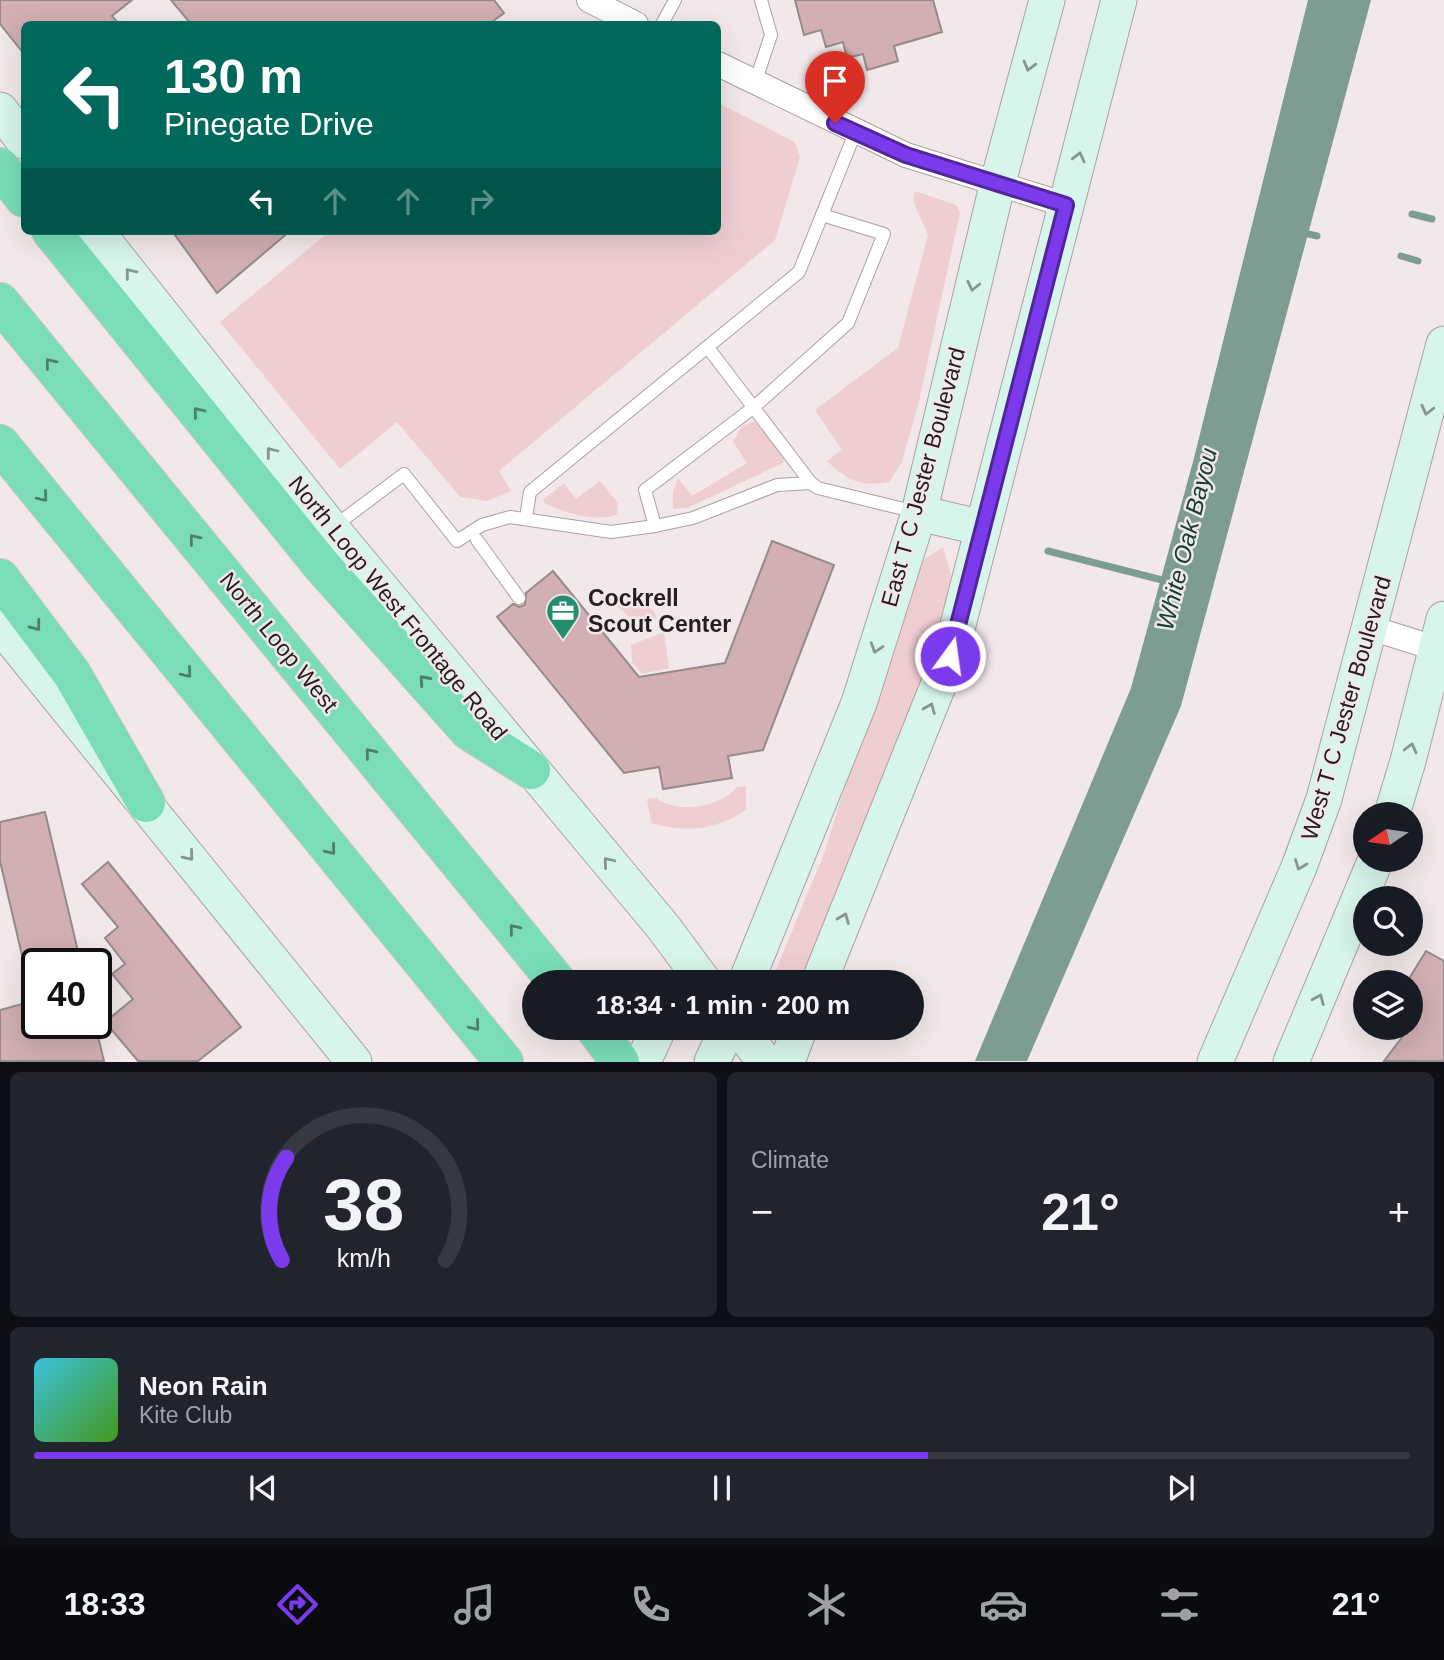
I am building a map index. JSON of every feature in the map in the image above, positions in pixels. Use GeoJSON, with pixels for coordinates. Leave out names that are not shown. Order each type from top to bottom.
{"type":"FeatureCollection","features":[{"type":"Feature","properties":{"kind":"highway"},"geometry":{"type":"LineString","coordinates":[[0,167],[21,194]]}},
{"type":"Feature","properties":{"kind":"highway"},"geometry":{"type":"LineString","coordinates":[[54,235],[322,566],[469,731],[531,770]]}},
{"type":"Feature","properties":{"kind":"highway","name":"North Loop West"},"geometry":{"type":"LineString","coordinates":[[0,302],[547,970]]}},
{"type":"Feature","properties":{"kind":"highway"},"geometry":{"type":"LineString","coordinates":[[0,444],[504,1062]]}},
{"type":"Feature","properties":{"kind":"highway"},"geometry":{"type":"LineString","coordinates":[[0,578],[72,674],[146,803]]}},
{"type":"Feature","properties":{"kind":"highway"},"geometry":{"type":"LineString","coordinates":[[604,1040],[621,1062]]}},
{"type":"Feature","properties":{"kind":"main road","name":"East T C Jester Boulevard"},"geometry":{"type":"LineString","coordinates":[[751,970],[859,703],[919,513],[997,186],[1047,0]]}},
{"type":"Feature","properties":{"kind":"main road"},"geometry":{"type":"LineString","coordinates":[[824,970],[950,656],[1119,0]]}},
{"type":"Feature","properties":{"kind":"main road"},"geometry":{"type":"LineString","coordinates":[[0,110],[21,137]]}},
{"type":"Feature","properties":{"kind":"main road","name":"North Loop West Frontage Road"},"geometry":{"type":"LineString","coordinates":[[99,235],[332,528],[664,928],[695,970]]}},
{"type":"Feature","properties":{"kind":"main road","name":"West T C Jester Boulevard"},"geometry":{"type":"LineString","coordinates":[[1215,1062],[1299,867],[1324,799],[1444,344]]}},
{"type":"Feature","properties":{"kind":"main road"},"geometry":{"type":"LineString","coordinates":[[919,513],[983,528]]}},
{"type":"Feature","properties":{"kind":"main road"},"geometry":{"type":"LineString","coordinates":[[0,625],[48,688],[146,803],[354,1062]]}},
{"type":"Feature","properties":{"kind":"main road"},"geometry":{"type":"LineString","coordinates":[[1395,802],[1441,640]]}},
{"type":"Feature","properties":{"kind":"main road"},"geometry":{"type":"LineString","coordinates":[[1292,1062],[1371,872]]}},
{"type":"Feature","properties":{"kind":"main road"},"geometry":{"type":"LineString","coordinates":[[664,928],[670,970]]}},
{"type":"Feature","properties":{"kind":"main road"},"geometry":{"type":"LineString","coordinates":[[643,1062],[653,1040]]}},
{"type":"Feature","properties":{"kind":"main road"},"geometry":{"type":"LineString","coordinates":[[712,1062],[722,1040]]}},
{"type":"Feature","properties":{"kind":"main road"},"geometry":{"type":"LineString","coordinates":[[748,1040],[765,1062]]}},
{"type":"Feature","properties":{"kind":"main road"},"geometry":{"type":"LineString","coordinates":[[787,1062],[795,1040]]}},
{"type":"Feature","properties":{"kind":"street"},"geometry":{"type":"LineString","coordinates":[[589,0],[630,21]]}},
{"type":"Feature","properties":{"kind":"street"},"geometry":{"type":"LineString","coordinates":[[721,66],[855,133],[906,155],[997,186],[1066,205]]}},
{"type":"Feature","properties":{"kind":"street"},"geometry":{"type":"LineString","coordinates":[[1371,628],[1441,640]]}},
{"type":"Feature","properties":{"kind":"lane"},"geometry":{"type":"LineString","coordinates":[[664,21],[676,0]]}},
{"type":"Feature","properties":{"kind":"lane"},"geometry":{"type":"LineString","coordinates":[[755,83],[771,35],[761,0]]}},
{"type":"Feature","properties":{"kind":"lane"},"geometry":{"type":"LineString","coordinates":[[526,518],[530,492],[709,349],[799,272],[855,133]]}},
{"type":"Feature","properties":{"kind":"lane"},"geometry":{"type":"LineString","coordinates":[[655,526],[645,490],[754,407],[848,323],[884,234],[822,215]]}},
{"type":"Feature","properties":{"kind":"lane"},"geometry":{"type":"LineString","coordinates":[[709,349],[811,483],[818,488],[919,513]]}},
{"type":"Feature","properties":{"kind":"lane"},"geometry":{"type":"LineString","coordinates":[[332,528],[404,474],[457,541],[482,525],[510,517],[611,532],[655,526],[693,518],[777,485],[811,483]]}},
{"type":"Feature","properties":{"kind":"lane"},"geometry":{"type":"LineString","coordinates":[[477,540],[519,598]]}},
{"type":"Feature","properties":{"kind":"shaded area"},"geometry":{"type":"Polygon","coordinates":[[[721,105],[795,142],[800,157],[775,240],[499,471],[511,491],[487,501],[460,497],[397,422],[340,469],[220,322],[325,235],[721,235],[721,105]]]}},
{"type":"Feature","properties":{"kind":"shaded area"},"geometry":{"type":"Polygon","coordinates":[[[915,191],[956,205],[960,213],[919,401],[902,462],[889,482],[862,483],[848,478],[827,461],[842,450],[815,410],[898,348],[928,235],[913,201],[915,191]]]}},
{"type":"Feature","properties":{"kind":"shaded area"},"geometry":{"type":"Polygon","coordinates":[[[759,420],[785,456],[783,463],[687,508],[673,509],[673,492],[678,478],[692,496],[747,463],[733,442],[742,426],[759,420]]]}},
{"type":"Feature","properties":{"kind":"shaded area"},"geometry":{"type":"Polygon","coordinates":[[[600,481],[618,503],[617,514],[601,518],[591,517],[570,513],[544,503],[544,499],[564,483],[576,499],[600,481]]]}},
{"type":"Feature","properties":{"kind":"shaded area"},"geometry":{"type":"Polygon","coordinates":[[[943,547],[953,581],[946,624],[917,707],[806,970],[776,970],[825,851],[861,734],[893,657],[923,560],[943,547]]]}},
{"type":"Feature","properties":{"kind":"shaded area"},"geometry":{"type":"Polygon","coordinates":[[[628,590],[633,600],[654,611],[656,618],[638,625],[611,600],[628,590]]]}},
{"type":"Feature","properties":{"kind":"shaded area"},"geometry":{"type":"Polygon","coordinates":[[[664,632],[669,668],[642,674],[632,662],[631,645],[664,632]]]}},
{"type":"Feature","properties":{"kind":"shaded area"},"geometry":{"type":"Polygon","coordinates":[[[746,786],[746,810],[723,822],[689,829],[651,823],[647,799],[656,798],[676,806],[698,806],[720,800],[737,787],[746,786]]]}},
{"type":"Feature","properties":{"kind":"water","name":"White Oak Bayou"},"geometry":{"type":"Polygon","coordinates":[[[1308,0],[1371,0],[1181,706],[1027,1061],[975,1061],[1131,688],[1194,458],[1308,0]]]}},
{"type":"Feature","properties":{"kind":"building"},"geometry":{"type":"Polygon","coordinates":[[[0,0],[132,0],[112,16],[116,21],[21,21],[21,50],[0,24],[0,0]]]}},
{"type":"Feature","properties":{"kind":"building"},"geometry":{"type":"Polygon","coordinates":[[[171,0],[494,0],[504,13],[493,21],[188,21],[171,0]]]}},
{"type":"Feature","properties":{"kind":"building"},"geometry":{"type":"Polygon","coordinates":[[[795,0],[933,0],[942,32],[894,46],[898,61],[867,70],[863,54],[847,58],[843,42],[826,47],[821,30],[804,35],[795,0]]]}},
{"type":"Feature","properties":{"kind":"building"},"geometry":{"type":"Polygon","coordinates":[[[175,235],[285,235],[217,293],[175,235]]]}},
{"type":"Feature","properties":{"kind":"building","name":"Cockrell Scout Center"},"geometry":{"type":"Polygon","coordinates":[[[772,541],[834,565],[763,750],[728,756],[732,778],[663,789],[659,767],[624,773],[497,617],[513,604],[519,607],[525,605],[526,593],[553,571],[639,677],[725,663],[772,541]]]}},
{"type":"Feature","properties":{"kind":"building"},"geometry":{"type":"Polygon","coordinates":[[[45,812],[77,948],[21,948],[21,951],[0,861],[0,822],[45,812]]]}},
{"type":"Feature","properties":{"kind":"building"},"geometry":{"type":"Polygon","coordinates":[[[108,862],[241,1027],[198,1061],[138,1061],[112,1030],[112,1016],[133,999],[112,974],[125,964],[105,938],[118,927],[82,884],[108,862]]]}},
{"type":"Feature","properties":{"kind":"building"},"geometry":{"type":"Polygon","coordinates":[[[1426,951],[1444,961],[1444,1061],[1384,1061],[1400,1040],[1423,1040],[1423,970],[1414,970],[1426,951]]]}},
{"type":"Feature","properties":{"kind":"building"},"geometry":{"type":"Polygon","coordinates":[[[21,1004],[21,1039],[99,1039],[104,1061],[0,1061],[0,1010],[21,1004]]]}},
{"type":"Feature","properties":{"kind":"waterway"},"geometry":{"type":"LineString","coordinates":[[1412,214],[1432,219]]}},
{"type":"Feature","properties":{"kind":"waterway"},"geometry":{"type":"LineString","coordinates":[[1300,232],[1317,236]]}},
{"type":"Feature","properties":{"kind":"waterway"},"geometry":{"type":"LineString","coordinates":[[1401,256],[1418,261]]}},
{"type":"Feature","properties":{"kind":"waterway","name":"White Oak Bayou"},"geometry":{"type":"LineString","coordinates":[[1048,551],[1170,582]]}},
{"type":"Feature","properties":{"kind":"place","name":"Cockrell Scout Center"},"geometry":{"type":"Point","coordinates":[563,641]}},
{"type":"Feature","properties":{"kind":"route"},"geometry":{"type":"LineString","coordinates":[[835,123],[906,155],[997,186],[1066,205],[950,656]]}}]}
